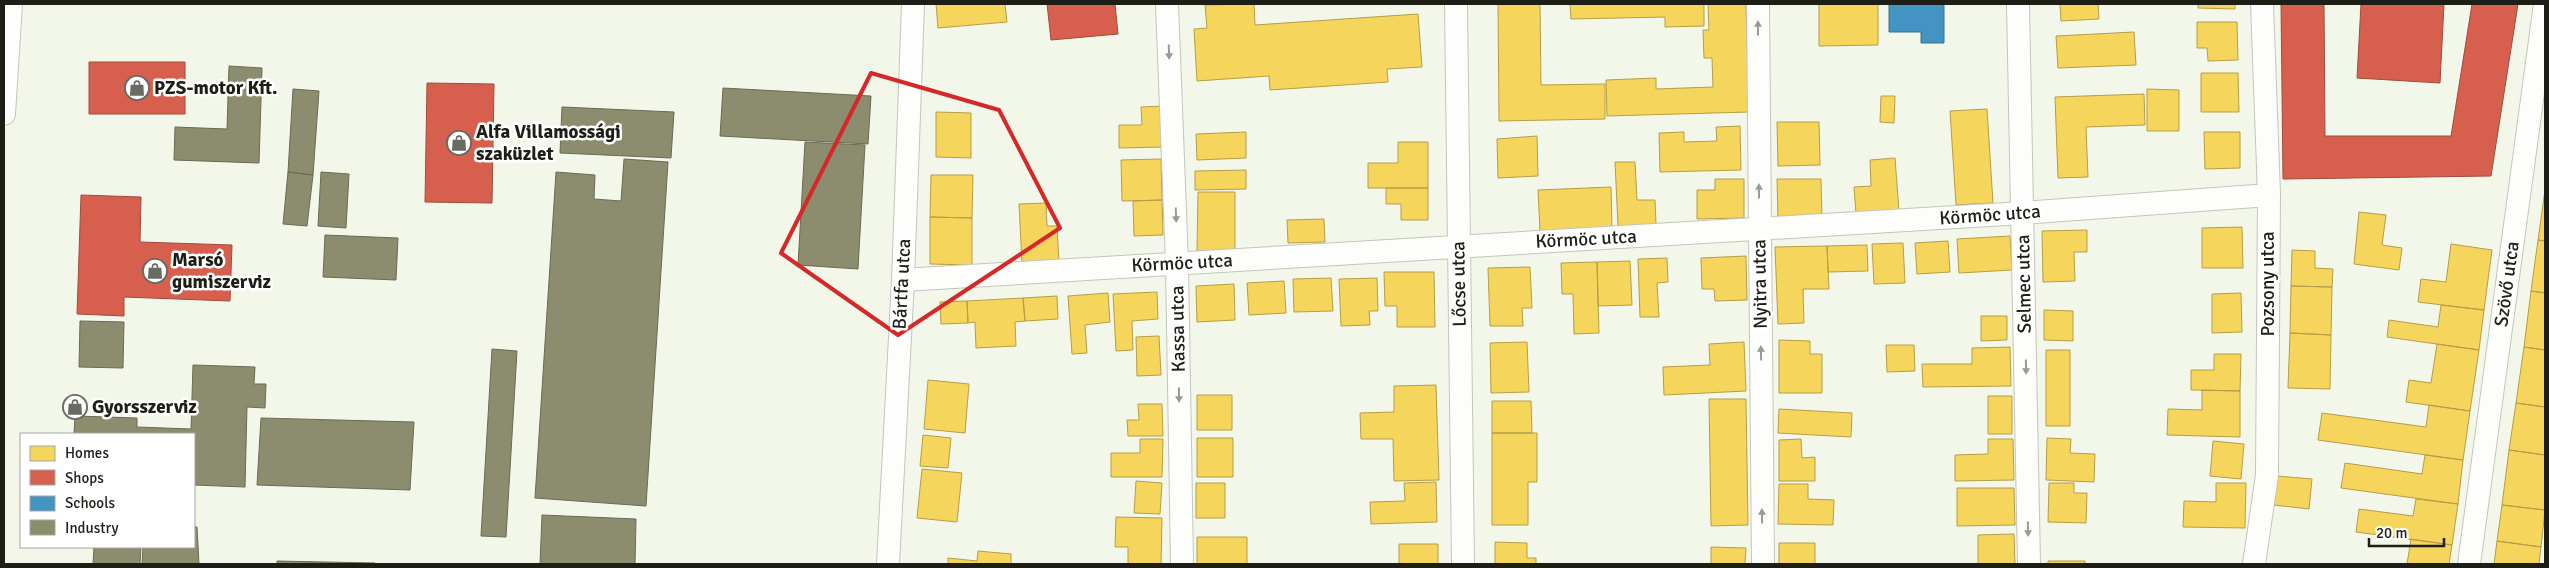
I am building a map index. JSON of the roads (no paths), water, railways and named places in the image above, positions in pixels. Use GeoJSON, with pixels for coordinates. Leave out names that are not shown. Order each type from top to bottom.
{"type":"FeatureCollection","features":[{"type":"Feature","properties":{"kind":"street"},"geometry":{"type":"LineString","coordinates":[[4,114],[11,4]]}},
{"type":"Feature","properties":{"kind":"street","name":"Bártfa utca"},"geometry":{"type":"LineString","coordinates":[[888,564],[903,280],[913,4]]}},
{"type":"Feature","properties":{"kind":"street","name":"Kassa utca"},"geometry":{"type":"LineString","coordinates":[[1167,4],[1177,263],[1182,564]]}},
{"type":"Feature","properties":{"kind":"street","name":"Lőcse utca"},"geometry":{"type":"LineString","coordinates":[[1456,4],[1463,564]]}},
{"type":"Feature","properties":{"kind":"street","name":"Nyitra utca"},"geometry":{"type":"LineString","coordinates":[[1758,4],[1763,564]]}},
{"type":"Feature","properties":{"kind":"street","name":"Selmec utca"},"geometry":{"type":"LineString","coordinates":[[2018,4],[2029,564]]}},
{"type":"Feature","properties":{"kind":"street","name":"Pozsony utca"},"geometry":{"type":"LineString","coordinates":[[2254,564],[2267,476],[2269,195],[2262,4]]}},
{"type":"Feature","properties":{"kind":"street","name":"Szövő utca"},"geometry":{"type":"LineString","coordinates":[[2469,564],[2545,4]]}},
{"type":"Feature","properties":{"kind":"street","name":"Körmöc utca"},"geometry":{"type":"LineString","coordinates":[[903,280],[2023,213],[2269,195]]}},
{"type":"Feature","properties":{"kind":"place","name":"PZS-motor Kft."},"geometry":{"type":"Point","coordinates":[137,88]}},
{"type":"Feature","properties":{"kind":"place","name":"Alfa Villamossági szaküzlet"},"geometry":{"type":"Point","coordinates":[459,143]}},
{"type":"Feature","properties":{"kind":"place","name":"Marsó gumiszerviz"},"geometry":{"type":"Point","coordinates":[155,271]}},
{"type":"Feature","properties":{"kind":"place","name":"Gyorsszerviz"},"geometry":{"type":"Point","coordinates":[75,407]}}]}
